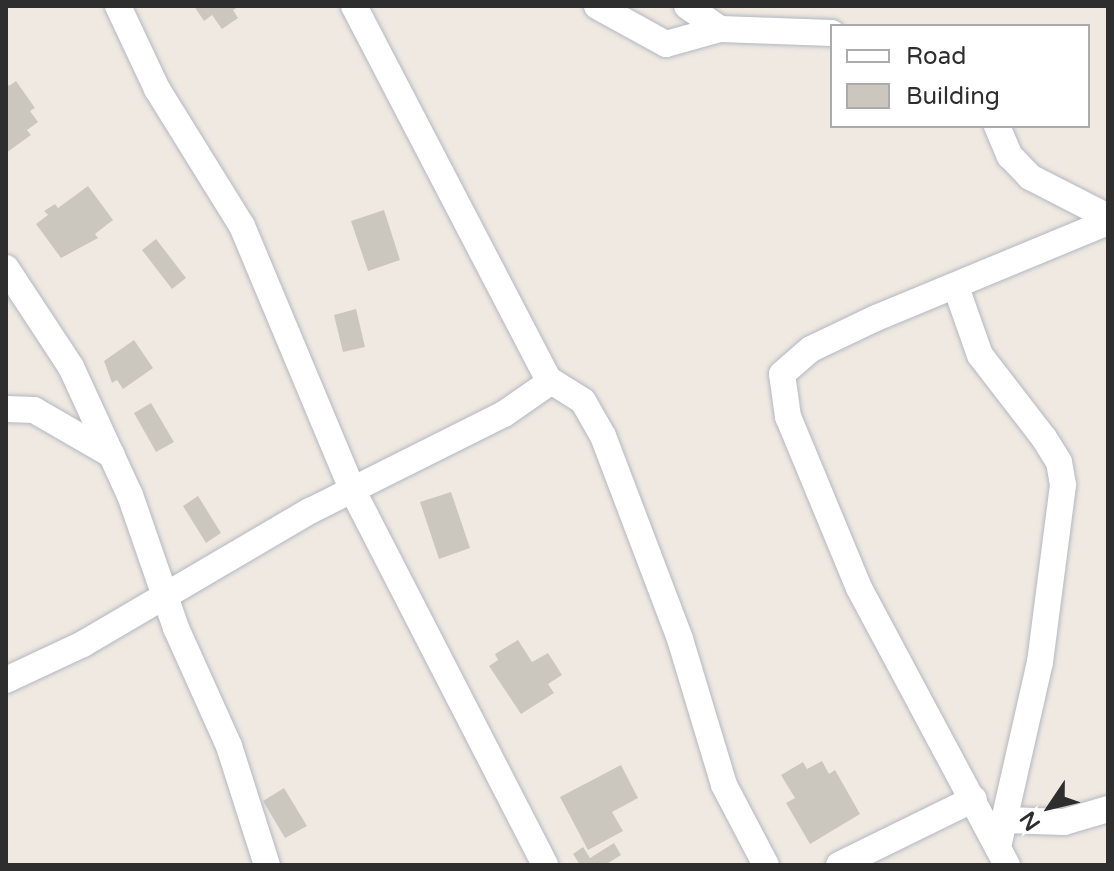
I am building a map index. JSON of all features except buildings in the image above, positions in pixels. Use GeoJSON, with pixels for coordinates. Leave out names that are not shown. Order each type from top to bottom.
{"type":"FeatureCollection","features":[{"type":"Feature","properties":{"kind":"street"},"geometry":{"type":"LineString","coordinates":[[118,6],[157,89],[242,226],[353,491],[545,865]]}},
{"type":"Feature","properties":{"kind":"street"},"geometry":{"type":"LineString","coordinates":[[354,6],[550,382],[583,401],[603,436],[680,639],[724,785],[766,865]]}},
{"type":"Feature","properties":{"kind":"street"},"geometry":{"type":"LineString","coordinates":[[597,6],[666,44],[720,29],[830,33]]}},
{"type":"Feature","properties":{"kind":"street"},"geometry":{"type":"LineString","coordinates":[[687,6],[720,29]]}},
{"type":"Feature","properties":{"kind":"street"},"geometry":{"type":"LineString","coordinates":[[998,128],[1010,156],[1030,177],[1108,220]]}},
{"type":"Feature","properties":{"kind":"street"},"geometry":{"type":"LineString","coordinates":[[1002,856],[859,588],[788,417],[781,384],[786,368],[811,349],[1108,220]]}},
{"type":"Feature","properties":{"kind":"street"},"geometry":{"type":"LineString","coordinates":[[6,268],[71,367],[112,455],[166,598],[229,746],[267,865]]}},
{"type":"Feature","properties":{"kind":"street"},"geometry":{"type":"LineString","coordinates":[[956,287],[980,355],[1044,438],[1059,462],[1063,485],[1040,662],[1005,820],[1002,856]]}},
{"type":"Feature","properties":{"kind":"street"},"geometry":{"type":"LineString","coordinates":[[6,680],[166,598],[260,539],[504,414],[550,382]]}},
{"type":"Feature","properties":{"kind":"street"},"geometry":{"type":"LineString","coordinates":[[6,409],[34,410],[112,455]]}},
{"type":"Feature","properties":{"kind":"street"},"geometry":{"type":"LineString","coordinates":[[839,865],[974,799]]}},
{"type":"Feature","properties":{"kind":"street"},"geometry":{"type":"LineString","coordinates":[[1005,820],[1064,822],[1108,809]]}}]}
